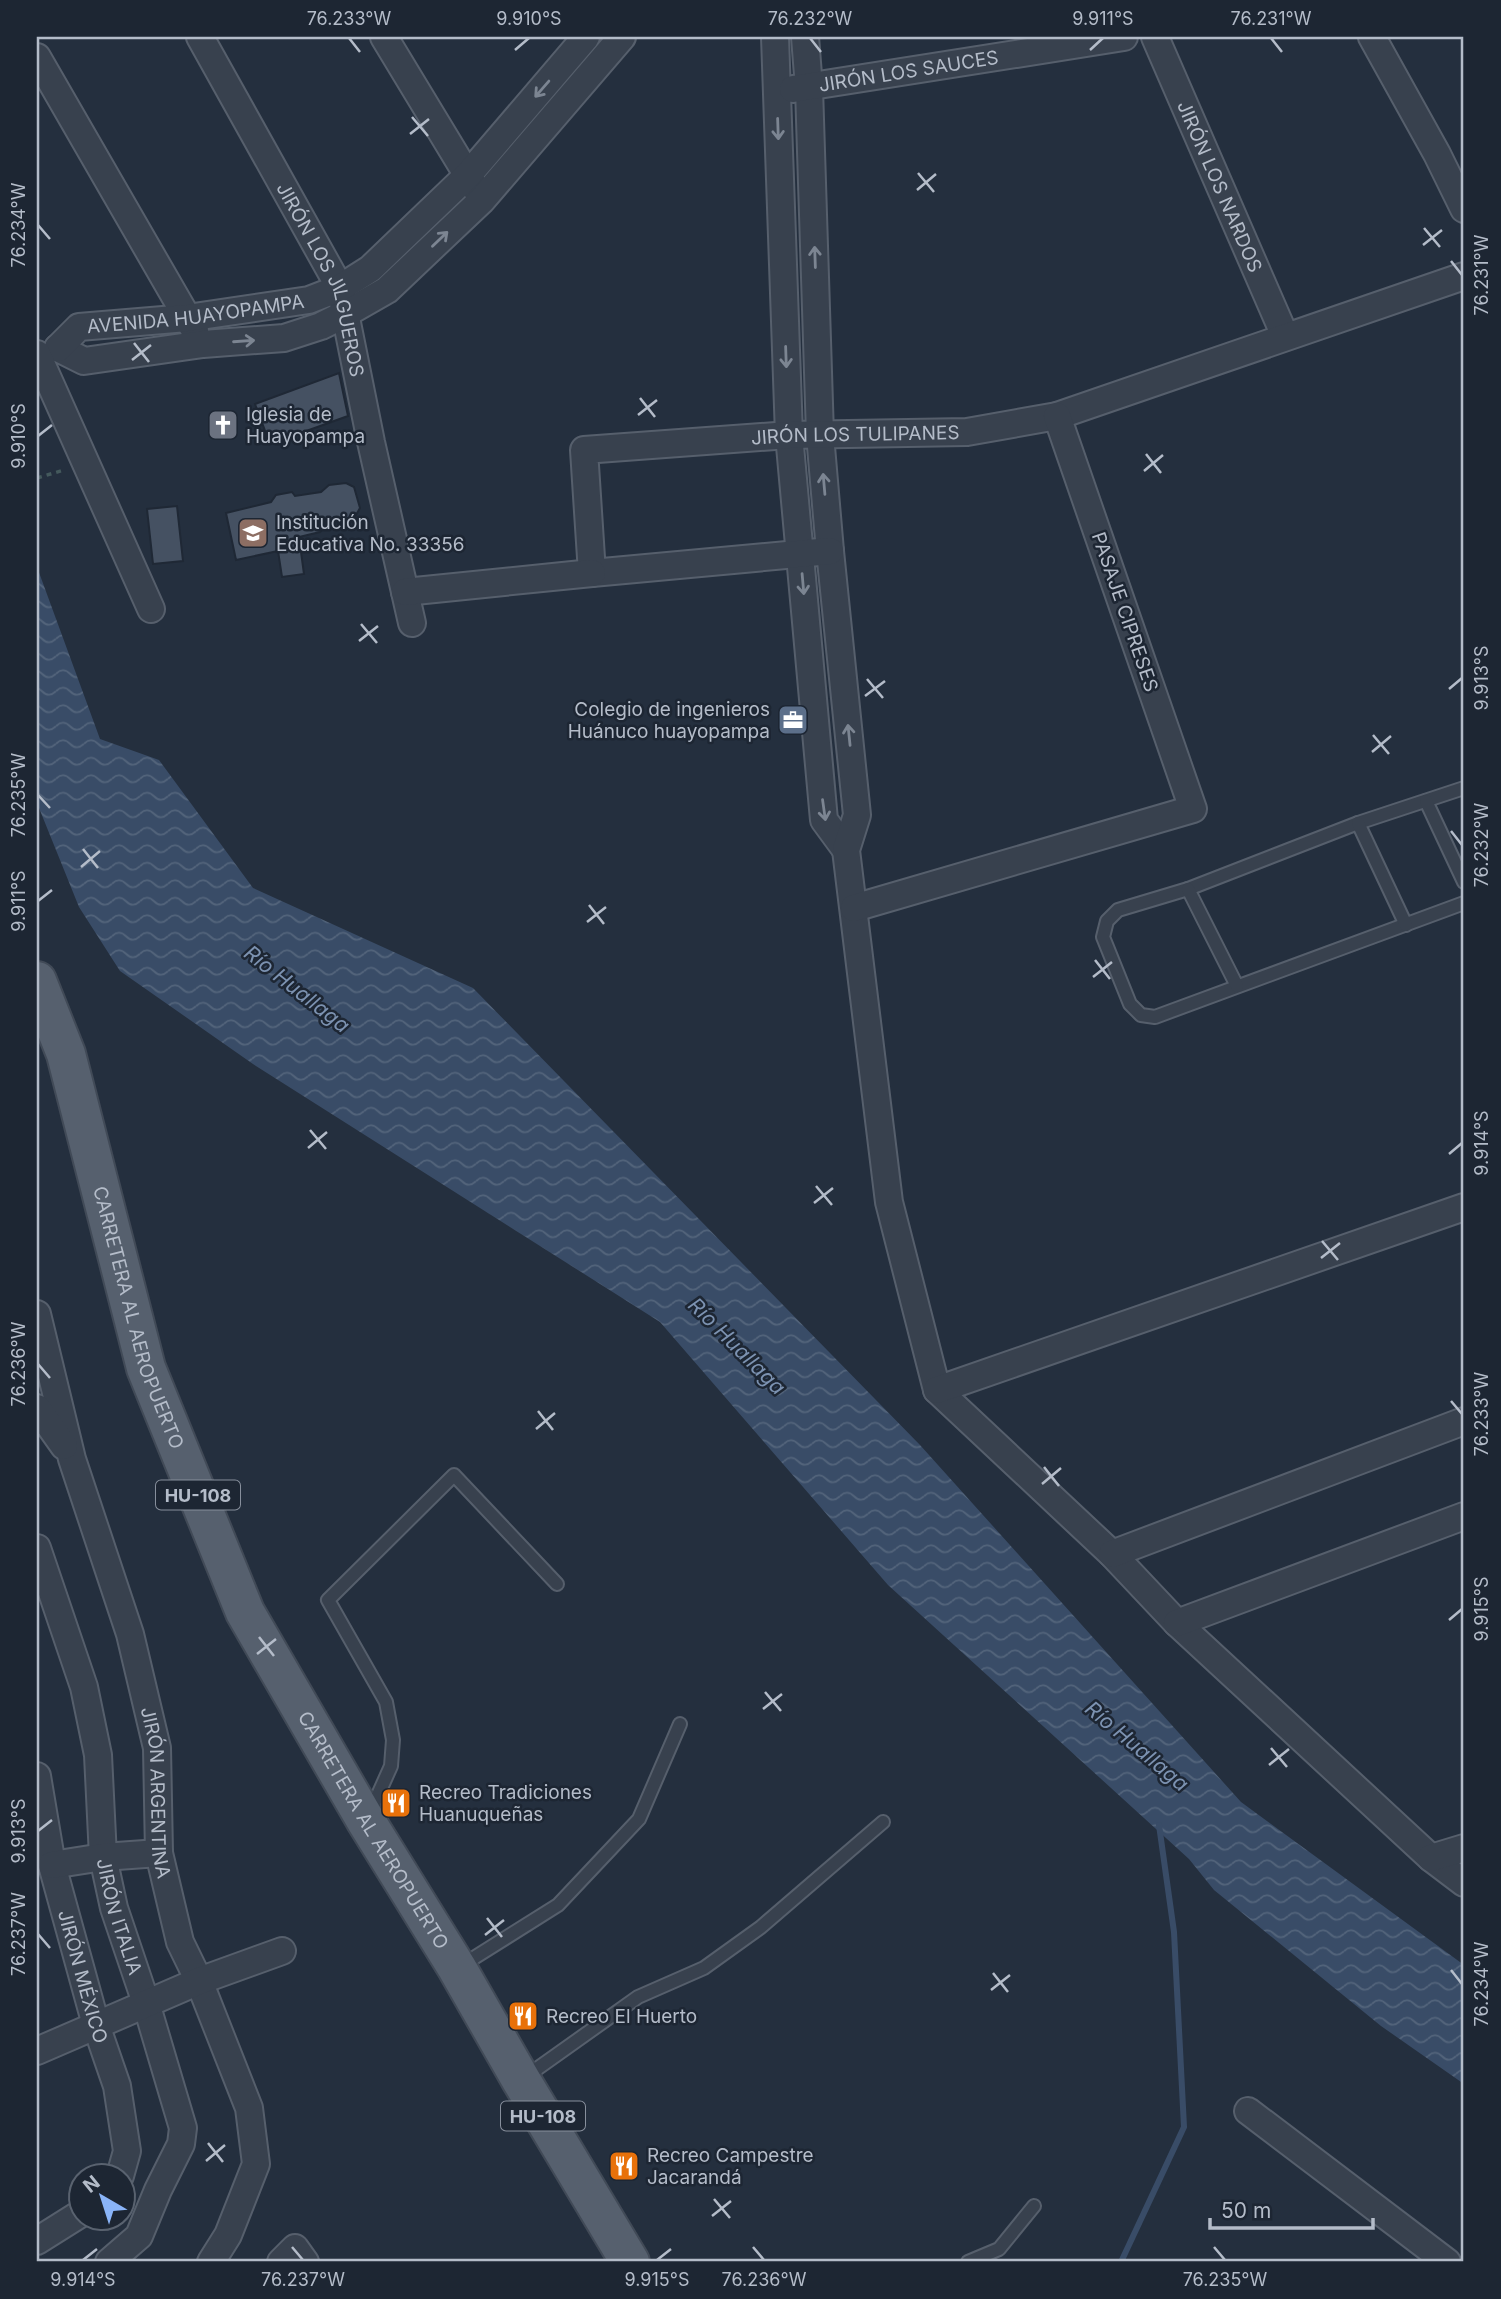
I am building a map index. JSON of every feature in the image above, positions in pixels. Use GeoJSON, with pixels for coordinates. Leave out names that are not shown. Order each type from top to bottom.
{"type":"FeatureCollection","features":[{"type":"Feature","properties":{"kind":"main road","name":"CARRETERA AL AEROPUERTO"},"geometry":{"type":"LineString","coordinates":[[37,981],[66,1054],[146,1368],[245,1612],[366,1821],[457,1968]]}},
{"type":"Feature","properties":{"kind":"main road","name":"HU-108"},"geometry":{"type":"LineString","coordinates":[[457,1968],[630,2262]]}},
{"type":"Feature","properties":{"kind":"street","name":"JIRÓN LOS JILGUEROS"},"geometry":{"type":"LineString","coordinates":[[200,37],[340,288],[412,623]]}},
{"type":"Feature","properties":{"kind":"street"},"geometry":{"type":"LineString","coordinates":[[384,37],[482,200]]}},
{"type":"Feature","properties":{"kind":"street","name":"AVENIDA HUAYOPAMPA"},"geometry":{"type":"LineString","coordinates":[[44,351],[84,361],[203,344],[284,338],[321,326],[345,314],[387,290],[482,200],[621,37]]}},
{"type":"Feature","properties":{"kind":"street"},"geometry":{"type":"LineString","coordinates":[[775,37],[789,435],[824,820],[846,850]]}},
{"type":"Feature","properties":{"kind":"street"},"geometry":{"type":"LineString","coordinates":[[805,37],[820,435],[858,815],[846,850],[889,1202],[937,1390],[1112,1554],[1177,1623],[1431,1858],[1464,1883]]}},
{"type":"Feature","properties":{"kind":"street","name":"JIRÓN LOS SAUCES"},"geometry":{"type":"LineString","coordinates":[[777,91],[1124,37]]}},
{"type":"Feature","properties":{"kind":"street","name":"JIRÓN LOS NARDOS"},"geometry":{"type":"LineString","coordinates":[[1155,37],[1285,336]]}},
{"type":"Feature","properties":{"kind":"street"},"geometry":{"type":"LineString","coordinates":[[1373,37],[1437,153],[1464,209]]}},
{"type":"Feature","properties":{"kind":"street","name":"AVENIDA HUAYOPAMPA"},"geometry":{"type":"LineString","coordinates":[[44,351],[79,327],[187,318],[309,300],[340,288],[370,269],[468,176],[580,40]]}},
{"type":"Feature","properties":{"kind":"street"},"geometry":{"type":"LineString","coordinates":[[580,40],[594,70]]}},
{"type":"Feature","properties":{"kind":"street"},"geometry":{"type":"LineString","coordinates":[[37,57],[203,344]]}},
{"type":"Feature","properties":{"kind":"street","name":"JIRÓN LOS TULIPANES"},"geometry":{"type":"LineString","coordinates":[[592,573],[584,450],[789,435],[967,432],[1056,416],[1464,276]]}},
{"type":"Feature","properties":{"kind":"street"},"geometry":{"type":"LineString","coordinates":[[44,351],[151,609]]}},
{"type":"Feature","properties":{"kind":"street","name":"PASAJE CIPRESES"},"geometry":{"type":"LineString","coordinates":[[854,908],[1194,808],[1056,416]]}},
{"type":"Feature","properties":{"kind":"street"},"geometry":{"type":"LineString","coordinates":[[405,592],[830,551]]}},
{"type":"Feature","properties":{"kind":"street"},"geometry":{"type":"LineString","coordinates":[[937,1390],[1464,1208]]}},
{"type":"Feature","properties":{"kind":"street","name":"JIRÓN ARGENTINA"},"geometry":{"type":"LineString","coordinates":[[37,1314],[72,1459],[130,1634],[157,1748],[159,1853],[180,1942],[199,1981],[249,2109],[256,2164],[228,2235],[211,2262]]}},
{"type":"Feature","properties":{"kind":"street"},"geometry":{"type":"LineString","coordinates":[[37,1408],[72,1459]]}},
{"type":"Feature","properties":{"kind":"street"},"geometry":{"type":"LineString","coordinates":[[1112,1554],[1463,1424]]}},
{"type":"Feature","properties":{"kind":"street"},"geometry":{"type":"LineString","coordinates":[[1177,1623],[1464,1516]]}},
{"type":"Feature","properties":{"kind":"street","name":"JIRÓN ITALIA"},"geometry":{"type":"LineString","coordinates":[[37,1548],[87,1701],[98,1755],[103,1857],[114,1908],[146,2003],[183,2128],[183,2136],[139,2236],[109,2262]]}},
{"type":"Feature","properties":{"kind":"street","name":"JIRÓN MÉXICO"},"geometry":{"type":"LineString","coordinates":[[37,1776],[52,1865],[96,2025],[117,2086],[127,2151],[124,2162]]}},
{"type":"Feature","properties":{"kind":"street"},"geometry":{"type":"LineString","coordinates":[[1431,1858],[1464,1848]]}},
{"type":"Feature","properties":{"kind":"street"},"geometry":{"type":"LineString","coordinates":[[52,1865],[103,1857],[159,1853]]}},
{"type":"Feature","properties":{"kind":"street"},"geometry":{"type":"LineString","coordinates":[[37,2051],[199,1981],[282,1951]]}},
{"type":"Feature","properties":{"kind":"street"},"geometry":{"type":"LineString","coordinates":[[1248,2111],[1447,2262]]}},
{"type":"Feature","properties":{"kind":"street"},"geometry":{"type":"LineString","coordinates":[[127,2151],[134,2175],[139,2236]]}},
{"type":"Feature","properties":{"kind":"street"},"geometry":{"type":"LineString","coordinates":[[37,2241],[66,2223]]}},
{"type":"Feature","properties":{"kind":"lane"},"geometry":{"type":"LineString","coordinates":[[1464,788],[1358,823],[1188,889],[1118,910],[1107,921],[1104,937],[1130,1004],[1142,1015],[1154,1017],[1464,903]]}},
{"type":"Feature","properties":{"kind":"lane"},"geometry":{"type":"LineString","coordinates":[[1426,802],[1464,882]]}},
{"type":"Feature","properties":{"kind":"lane"},"geometry":{"type":"LineString","coordinates":[[1358,823],[1406,925]]}},
{"type":"Feature","properties":{"kind":"lane"},"geometry":{"type":"LineString","coordinates":[[1188,889],[1237,986]]}},
{"type":"Feature","properties":{"kind":"lane"},"geometry":{"type":"LineString","coordinates":[[366,1821],[391,1766],[393,1740],[386,1702],[328,1600],[454,1475],[557,1584]]}},
{"type":"Feature","properties":{"kind":"lane"},"geometry":{"type":"LineString","coordinates":[[457,1968],[558,1905],[639,1819],[680,1724]]}},
{"type":"Feature","properties":{"kind":"lane"},"geometry":{"type":"LineString","coordinates":[[521,2080],[638,1997],[704,1968],[761,1927],[883,1822]]}},
{"type":"Feature","properties":{"kind":"lane"},"geometry":{"type":"LineString","coordinates":[[968,2262],[999,2249],[1034,2206]]}},
{"type":"Feature","properties":{"kind":"path"},"geometry":{"type":"LineString","coordinates":[[37,478],[59,473]]}},
{"type":"Feature","properties":{"kind":"water","name":"Río Huallaga"},"geometry":{"type":"Polygon","coordinates":[[[37,567],[100,739],[159,760],[253,888],[473,988],[920,1445],[1241,1802],[1464,1965],[1464,2084],[1381,2026],[1214,1890],[1189,1859],[888,1585],[660,1322],[253,1064],[120,971],[79,907],[37,803],[37,567]]]}},
{"type":"Feature","properties":{"kind":"building"},"geometry":{"type":"Polygon","coordinates":[[[339,373],[348,416],[270,444],[255,404],[339,373]]]}},
{"type":"Feature","properties":{"kind":"building"},"geometry":{"type":"Polygon","coordinates":[[[346,483],[354,487],[360,508],[352,522],[330,523],[320,532],[299,537],[304,574],[282,577],[278,551],[236,560],[226,513],[271,502],[276,495],[292,492],[295,496],[321,492],[329,485],[346,483]]]}},
{"type":"Feature","properties":{"kind":"building"},"geometry":{"type":"Polygon","coordinates":[[[177,506],[183,561],[153,564],[147,509],[177,506]]]}},
{"type":"Feature","properties":{"kind":"waterway"},"geometry":{"type":"LineString","coordinates":[[1121,2262],[1184,2127],[1174,1932],[1159,1825]]}},
{"type":"Feature","properties":{"kind":"place","name":"Iglesia de Huayopampa"},"geometry":{"type":"Point","coordinates":[223,425]}},
{"type":"Feature","properties":{"kind":"place","name":"Institución Educativa No. 33356"},"geometry":{"type":"Point","coordinates":[253,533]}},
{"type":"Feature","properties":{"kind":"place","name":"Colegio de ingenieros Huánuco huayopampa"},"geometry":{"type":"Point","coordinates":[793,720]}},
{"type":"Feature","properties":{"kind":"place","name":"Recreo Tradiciones Huanuqueñas"},"geometry":{"type":"Point","coordinates":[396,1803]}},
{"type":"Feature","properties":{"kind":"place","name":"Recreo El Huerto"},"geometry":{"type":"Point","coordinates":[523,2016]}},
{"type":"Feature","properties":{"kind":"place","name":"Recreo Campestre Jacarandá"},"geometry":{"type":"Point","coordinates":[624,2166]}}]}
